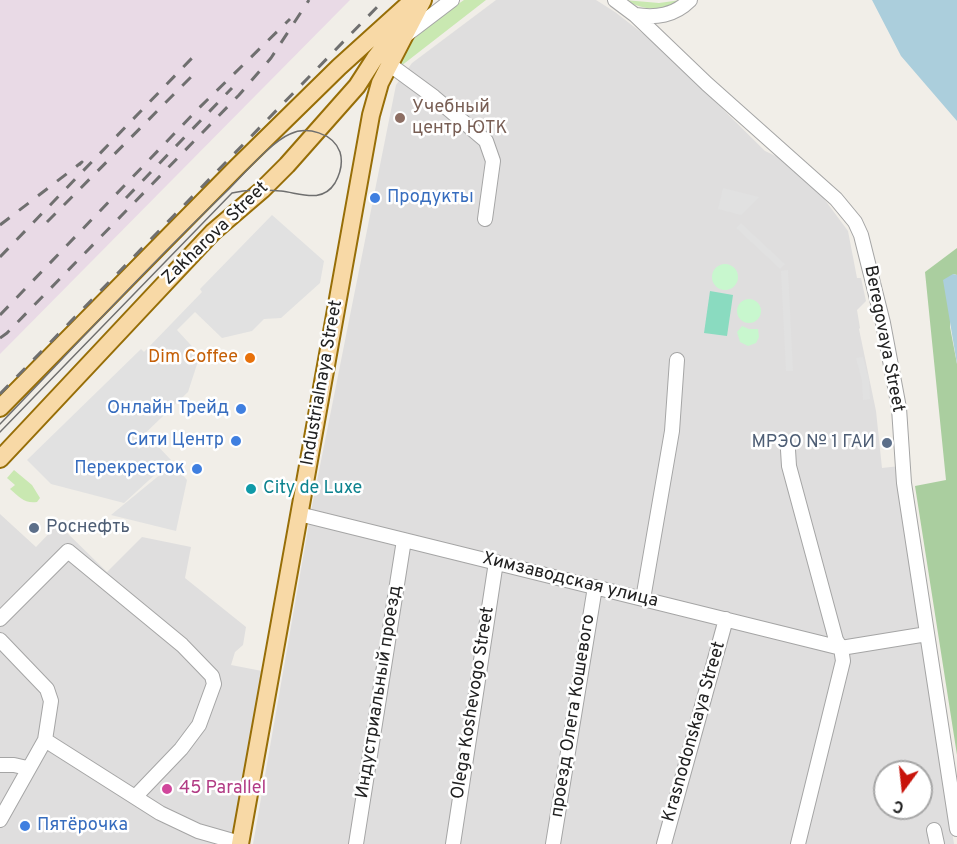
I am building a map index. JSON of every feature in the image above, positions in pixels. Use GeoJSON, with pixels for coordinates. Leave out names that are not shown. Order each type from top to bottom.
{"type":"FeatureCollection","features":[{"type":"Feature","properties":{"kind":"main road","name":"Zakharova Street"},"geometry":{"type":"LineString","coordinates":[[0,408],[237,167],[339,67],[413,0]]}},
{"type":"Feature","properties":{"kind":"main road","name":"Zakharova Street"},"geometry":{"type":"LineString","coordinates":[[0,459],[213,232],[262,190],[382,61],[421,0]]}},
{"type":"Feature","properties":{"kind":"main road","name":"Industrialnaya Street"},"geometry":{"type":"LineString","coordinates":[[240,843],[363,170],[371,115],[380,83],[382,61],[405,35],[421,0]]}},
{"type":"Feature","properties":{"kind":"main road"},"geometry":{"type":"LineString","coordinates":[[356,52],[364,51],[382,61]]}},
{"type":"Feature","properties":{"kind":"main road"},"geometry":{"type":"LineString","coordinates":[[339,67],[348,68],[352,72],[356,77],[357,86]]}},
{"type":"Feature","properties":{"kind":"main road"},"geometry":{"type":"LineString","coordinates":[[324,124],[357,104],[367,107],[371,115]]}},
{"type":"Feature","properties":{"kind":"street"},"geometry":{"type":"LineString","coordinates":[[405,35],[452,0]]}},
{"type":"Feature","properties":{"kind":"street","name":"Beregovaya Street"},"geometry":{"type":"LineString","coordinates":[[615,0],[635,15],[836,199],[855,222],[861,235],[876,293],[899,408],[904,483],[957,829]]}},
{"type":"Feature","properties":{"kind":"street"},"geometry":{"type":"LineString","coordinates":[[635,15],[660,16],[674,12],[690,0]]}},
{"type":"Feature","properties":{"kind":"street"},"geometry":{"type":"LineString","coordinates":[[382,61],[434,97],[486,141],[492,161],[485,219]]}},
{"type":"Feature","properties":{"kind":"street"},"geometry":{"type":"LineString","coordinates":[[643,599],[672,431],[677,360]]}},
{"type":"Feature","properties":{"kind":"street"},"geometry":{"type":"LineString","coordinates":[[788,450],[789,466],[843,661],[798,844]]}},
{"type":"Feature","properties":{"kind":"street","name":"Химзаводская улица"},"geometry":{"type":"LineString","coordinates":[[299,514],[841,648],[927,634]]}},
{"type":"Feature","properties":{"kind":"street","name":"Индустриальный проезд"},"geometry":{"type":"LineString","coordinates":[[356,844],[404,540]]}},
{"type":"Feature","properties":{"kind":"street"},"geometry":{"type":"LineString","coordinates":[[0,620],[68,550],[182,645],[212,676],[214,684],[199,725],[181,749],[135,797]]}},
{"type":"Feature","properties":{"kind":"street","name":"Olega Koshevogo Street"},"geometry":{"type":"LineString","coordinates":[[453,844],[496,562]]}},
{"type":"Feature","properties":{"kind":"street","name":"проезд Олега Кошевого"},"geometry":{"type":"LineString","coordinates":[[553,844],[595,587]]}},
{"type":"Feature","properties":{"kind":"street","name":"Krasnodonskaya Street"},"geometry":{"type":"LineString","coordinates":[[664,844],[726,619]]}},
{"type":"Feature","properties":{"kind":"street"},"geometry":{"type":"LineString","coordinates":[[0,640],[47,689],[51,701],[45,740],[27,768],[0,820]]}},
{"type":"Feature","properties":{"kind":"street"},"geometry":{"type":"LineString","coordinates":[[45,740],[160,813],[198,831],[240,843]]}},
{"type":"Feature","properties":{"kind":"street"},"geometry":{"type":"LineString","coordinates":[[0,765],[27,768]]}},
{"type":"Feature","properties":{"kind":"shaded area"},"geometry":{"type":"Polygon","coordinates":[[[0,0],[350,0],[0,354],[0,0]]]}},
{"type":"Feature","properties":{"kind":"shaded area"},"geometry":{"type":"Polygon","coordinates":[[[496,0],[596,0],[660,47],[765,151],[780,158],[822,196],[848,231],[857,278],[861,278],[866,301],[857,310],[876,411],[882,468],[900,466],[923,643],[954,844],[253,844],[312,506],[396,85],[412,63],[496,0]]]}},
{"type":"Feature","properties":{"kind":"shaded area"},"geometry":{"type":"Polygon","coordinates":[[[723,188],[759,197],[741,215],[718,209],[723,188]]]}},
{"type":"Feature","properties":{"kind":"shaded area"},"geometry":{"type":"Polygon","coordinates":[[[272,215],[324,261],[320,283],[281,318],[264,319],[252,331],[222,338],[195,312],[177,330],[200,355],[188,392],[134,444],[139,449],[151,439],[171,460],[124,503],[51,484],[27,460],[141,349],[144,352],[202,292],[200,289],[272,215]]]}},
{"type":"Feature","properties":{"kind":"shaded area"},"geometry":{"type":"Polygon","coordinates":[[[741,223],[785,264],[780,269],[736,228],[741,223]]]}},
{"type":"Feature","properties":{"kind":"shaded area"},"geometry":{"type":"Polygon","coordinates":[[[788,270],[793,371],[786,371],[781,271],[788,270]]]}},
{"type":"Feature","properties":{"kind":"shaded area"},"geometry":{"type":"Polygon","coordinates":[[[863,357],[869,380],[870,399],[863,400],[862,381],[856,358],[863,357]]]}},
{"type":"Feature","properties":{"kind":"shaded area"},"geometry":{"type":"Polygon","coordinates":[[[173,464],[187,480],[176,531],[111,515],[173,464]]]}},
{"type":"Feature","properties":{"kind":"shaded area"},"geometry":{"type":"Polygon","coordinates":[[[0,514],[36,547],[58,524],[107,572],[142,537],[191,547],[185,578],[246,627],[243,645],[235,652],[231,665],[262,671],[231,844],[0,844],[0,514]]]}},
{"type":"Feature","properties":{"kind":"green space"},"geometry":{"type":"Polygon","coordinates":[[[464,0],[486,0],[401,66],[401,58],[405,49],[413,39],[464,0]]]}},
{"type":"Feature","properties":{"kind":"green space"},"geometry":{"type":"Polygon","coordinates":[[[624,0],[659,3],[681,0],[666,7],[652,9],[624,0]]]}},
{"type":"Feature","properties":{"kind":"green space"},"geometry":{"type":"Polygon","coordinates":[[[957,248],[957,275],[953,274],[950,327],[957,364],[957,755],[915,486],[946,480],[925,272],[957,248]]]}},
{"type":"Feature","properties":{"kind":"green space"},"geometry":{"type":"Polygon","coordinates":[[[725,264],[734,268],[738,277],[734,286],[725,290],[716,286],[712,277],[716,268],[725,264]]]}},
{"type":"Feature","properties":{"kind":"green space"},"geometry":{"type":"Polygon","coordinates":[[[710,291],[733,295],[727,336],[704,333],[710,291]]]}},
{"type":"Feature","properties":{"kind":"green space"},"geometry":{"type":"Polygon","coordinates":[[[749,299],[758,302],[761,311],[758,320],[749,323],[740,320],[737,311],[740,302],[749,299]]]}},
{"type":"Feature","properties":{"kind":"green space"},"geometry":{"type":"Polygon","coordinates":[[[742,326],[758,329],[759,337],[756,343],[748,346],[740,342],[737,332],[742,326]]]}},
{"type":"Feature","properties":{"kind":"green space"},"geometry":{"type":"Polygon","coordinates":[[[14,470],[32,485],[40,498],[37,502],[26,501],[10,489],[15,485],[7,478],[14,470]]]}},
{"type":"Feature","properties":{"kind":"water"},"geometry":{"type":"Polygon","coordinates":[[[872,0],[957,0],[957,121],[901,56],[872,0]]]}},
{"type":"Feature","properties":{"kind":"water"},"geometry":{"type":"Polygon","coordinates":[[[953,274],[957,275],[957,364],[943,280],[953,274]]]}},
{"type":"Feature","properties":{"kind":"tram line"},"geometry":{"type":"LineString","coordinates":[[0,424],[142,275],[275,144],[290,134],[311,131],[326,136],[337,145],[341,156],[340,172],[335,183],[324,193],[310,196],[262,190],[232,193],[0,432]]}},
{"type":"Feature","properties":{"kind":"railway"},"geometry":{"type":"LineString","coordinates":[[0,338],[239,95],[271,58],[309,0]]}},
{"type":"Feature","properties":{"kind":"railway"},"geometry":{"type":"LineString","coordinates":[[0,394],[384,0]]}},
{"type":"Feature","properties":{"kind":"railway"},"geometry":{"type":"LineString","coordinates":[[0,315],[198,109],[290,19]]}},
{"type":"Feature","properties":{"kind":"railway"},"geometry":{"type":"LineString","coordinates":[[0,257],[193,57]]}},
{"type":"Feature","properties":{"kind":"railway"},"geometry":{"type":"LineString","coordinates":[[47,222],[192,76]]}},
{"type":"Feature","properties":{"kind":"railway"},"geometry":{"type":"LineString","coordinates":[[126,198],[232,88]]}},
{"type":"Feature","properties":{"kind":"railway"},"geometry":{"type":"LineString","coordinates":[[0,225],[82,162],[79,165]]}},
{"type":"Feature","properties":{"kind":"place","name":"Учебный центр ЮТК"},"geometry":{"type":"Point","coordinates":[400,118]}},
{"type":"Feature","properties":{"kind":"place","name":"Продукты"},"geometry":{"type":"Point","coordinates":[375,198]}},
{"type":"Feature","properties":{"kind":"place","name":"Dim Coffee"},"geometry":{"type":"Point","coordinates":[250,358]}},
{"type":"Feature","properties":{"kind":"place","name":"Онлайн Трейд"},"geometry":{"type":"Point","coordinates":[241,409]}},
{"type":"Feature","properties":{"kind":"place","name":"Сити Центр"},"geometry":{"type":"Point","coordinates":[236,441]}},
{"type":"Feature","properties":{"kind":"place","name":"МРЭО № 1 ГАИ"},"geometry":{"type":"Point","coordinates":[887,443]}},
{"type":"Feature","properties":{"kind":"place","name":"Перекресток"},"geometry":{"type":"Point","coordinates":[197,469]}},
{"type":"Feature","properties":{"kind":"place","name":"City de Luxe"},"geometry":{"type":"Point","coordinates":[251,489]}},
{"type":"Feature","properties":{"kind":"place","name":"Роснефть"},"geometry":{"type":"Point","coordinates":[34,528]}},
{"type":"Feature","properties":{"kind":"place","name":"45 Parallel"},"geometry":{"type":"Point","coordinates":[167,789]}},
{"type":"Feature","properties":{"kind":"place","name":"Пятёрочка"},"geometry":{"type":"Point","coordinates":[25,826]}}]}
